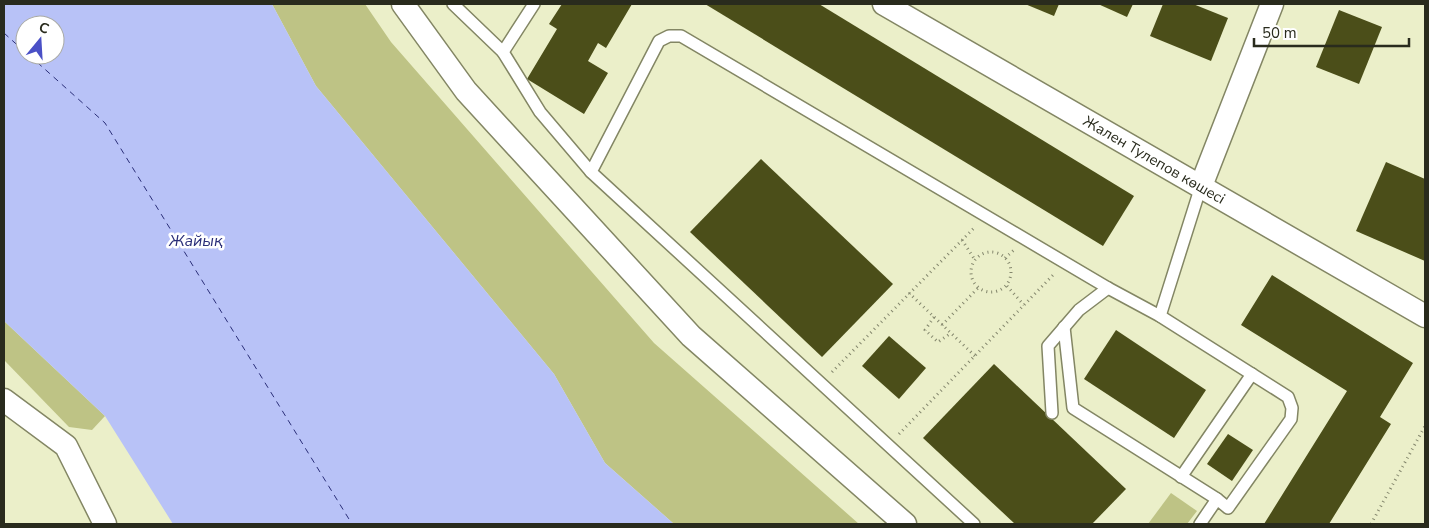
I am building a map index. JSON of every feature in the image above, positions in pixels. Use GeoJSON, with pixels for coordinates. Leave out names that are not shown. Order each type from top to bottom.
{"type":"FeatureCollection","features":[{"type":"Feature","properties":{"kind":"street"},"geometry":{"type":"LineString","coordinates":[[403,4],[466,91],[691,336],[905,524]]}},
{"type":"Feature","properties":{"kind":"street","name":"Жален Тулепов көшесі"},"geometry":{"type":"LineString","coordinates":[[884,4],[1425,316]]}},
{"type":"Feature","properties":{"kind":"street"},"geometry":{"type":"LineString","coordinates":[[1201,186],[1272,4]]}},
{"type":"Feature","properties":{"kind":"street"},"geometry":{"type":"LineString","coordinates":[[4,400],[66,446],[104,524]]}},
{"type":"Feature","properties":{"kind":"lane"},"geometry":{"type":"LineString","coordinates":[[453,4],[503,52],[540,112],[591,172],[974,524]]}},
{"type":"Feature","properties":{"kind":"lane"},"geometry":{"type":"LineString","coordinates":[[503,52],[534,4]]}},
{"type":"Feature","properties":{"kind":"lane"},"geometry":{"type":"LineString","coordinates":[[591,172],[658,41],[669,36],[682,36],[1108,288],[1160,316],[1288,396],[1292,408],[1291,419],[1228,508],[1217,499],[1073,408],[1064,327]]}},
{"type":"Feature","properties":{"kind":"lane"},"geometry":{"type":"LineString","coordinates":[[1160,316],[1201,186]]}},
{"type":"Feature","properties":{"kind":"lane"},"geometry":{"type":"LineString","coordinates":[[1052,413],[1048,346],[1079,310],[1108,288]]}},
{"type":"Feature","properties":{"kind":"lane"},"geometry":{"type":"LineString","coordinates":[[1181,477],[1252,374]]}},
{"type":"Feature","properties":{"kind":"lane"},"geometry":{"type":"LineString","coordinates":[[1200,524],[1217,499]]}},
{"type":"Feature","properties":{"kind":"path"},"geometry":{"type":"LineString","coordinates":[[837,379],[831,373],[986,216]]}},
{"type":"Feature","properties":{"kind":"path"},"geometry":{"type":"LineString","coordinates":[[962,240],[975,260]]}},
{"type":"Feature","properties":{"kind":"path"},"geometry":{"type":"LineString","coordinates":[[986,253],[998,253],[1003,256],[1011,271],[1007,286],[996,292],[989,292],[978,288],[971,273],[975,260],[986,253]]}},
{"type":"Feature","properties":{"kind":"path"},"geometry":{"type":"LineString","coordinates":[[897,436],[1065,262]]}},
{"type":"Feature","properties":{"kind":"path"},"geometry":{"type":"LineString","coordinates":[[1007,286],[1024,305]]}},
{"type":"Feature","properties":{"kind":"path"},"geometry":{"type":"LineString","coordinates":[[942,325],[978,288]]}},
{"type":"Feature","properties":{"kind":"path"},"geometry":{"type":"LineString","coordinates":[[909,294],[975,356]]}},
{"type":"Feature","properties":{"kind":"path"},"geometry":{"type":"LineString","coordinates":[[934,317],[925,330],[938,342],[951,333]]}},
{"type":"Feature","properties":{"kind":"path"},"geometry":{"type":"LineString","coordinates":[[1371,524],[1425,426]]}},
{"type":"Feature","properties":{"kind":"green space"},"geometry":{"type":"Polygon","coordinates":[[[272,4],[365,4],[391,42],[654,343],[859,524],[674,524],[605,463],[554,374],[316,86],[272,4]]]}},
{"type":"Feature","properties":{"kind":"green space"},"geometry":{"type":"Polygon","coordinates":[[[4,321],[105,416],[92,430],[69,427],[4,360],[4,321]]]}},
{"type":"Feature","properties":{"kind":"green space"},"geometry":{"type":"Polygon","coordinates":[[[1171,493],[1197,511],[1187,524],[1148,524],[1171,493]]]}},
{"type":"Feature","properties":{"kind":"water","name":"Жайық"},"geometry":{"type":"Polygon","coordinates":[[[4,4],[272,4],[316,86],[554,374],[605,463],[674,524],[173,524],[105,416],[4,321],[4,4]]]}},
{"type":"Feature","properties":{"kind":"building"},"geometry":{"type":"Polygon","coordinates":[[[562,4],[632,4],[606,48],[598,43],[588,61],[608,73],[584,114],[527,79],[557,29],[549,24],[562,4]]]}},
{"type":"Feature","properties":{"kind":"building"},"geometry":{"type":"Polygon","coordinates":[[[705,4],[819,4],[1134,196],[1103,246],[705,4]]]}},
{"type":"Feature","properties":{"kind":"building"},"geometry":{"type":"Polygon","coordinates":[[[1025,4],[1059,4],[1054,16],[1025,4]]]}},
{"type":"Feature","properties":{"kind":"building"},"geometry":{"type":"Polygon","coordinates":[[[1098,4],[1133,4],[1127,17],[1098,4]]]}},
{"type":"Feature","properties":{"kind":"building"},"geometry":{"type":"Polygon","coordinates":[[[1163,4],[1193,4],[1228,18],[1211,61],[1150,36],[1163,4]]]}},
{"type":"Feature","properties":{"kind":"building"},"geometry":{"type":"Polygon","coordinates":[[[1339,10],[1382,27],[1359,84],[1316,67],[1339,10]]]}},
{"type":"Feature","properties":{"kind":"building"},"geometry":{"type":"Polygon","coordinates":[[[761,159],[893,284],[822,357],[690,232],[761,159]]]}},
{"type":"Feature","properties":{"kind":"building"},"geometry":{"type":"Polygon","coordinates":[[[1386,162],[1425,179],[1425,261],[1356,231],[1386,162]]]}},
{"type":"Feature","properties":{"kind":"building"},"geometry":{"type":"Polygon","coordinates":[[[1272,275],[1413,363],[1380,417],[1391,424],[1329,524],[1264,524],[1347,391],[1241,325],[1272,275]]]}},
{"type":"Feature","properties":{"kind":"building"},"geometry":{"type":"Polygon","coordinates":[[[1116,330],[1206,390],[1174,438],[1084,379],[1116,330]]]}},
{"type":"Feature","properties":{"kind":"building"},"geometry":{"type":"Polygon","coordinates":[[[889,336],[926,368],[899,399],[862,366],[889,336]]]}},
{"type":"Feature","properties":{"kind":"building"},"geometry":{"type":"Polygon","coordinates":[[[994,364],[1126,489],[1092,524],[1015,524],[923,438],[994,364]]]}},
{"type":"Feature","properties":{"kind":"building"},"geometry":{"type":"Polygon","coordinates":[[[1228,434],[1253,450],[1232,481],[1207,464],[1228,434]]]}},
{"type":"Feature","properties":{"kind":"ferry route"},"geometry":{"type":"LineString","coordinates":[[4,33],[15,43]]}},
{"type":"Feature","properties":{"kind":"ferry route"},"geometry":{"type":"LineString","coordinates":[[40,65],[105,123],[352,524]]}}]}
